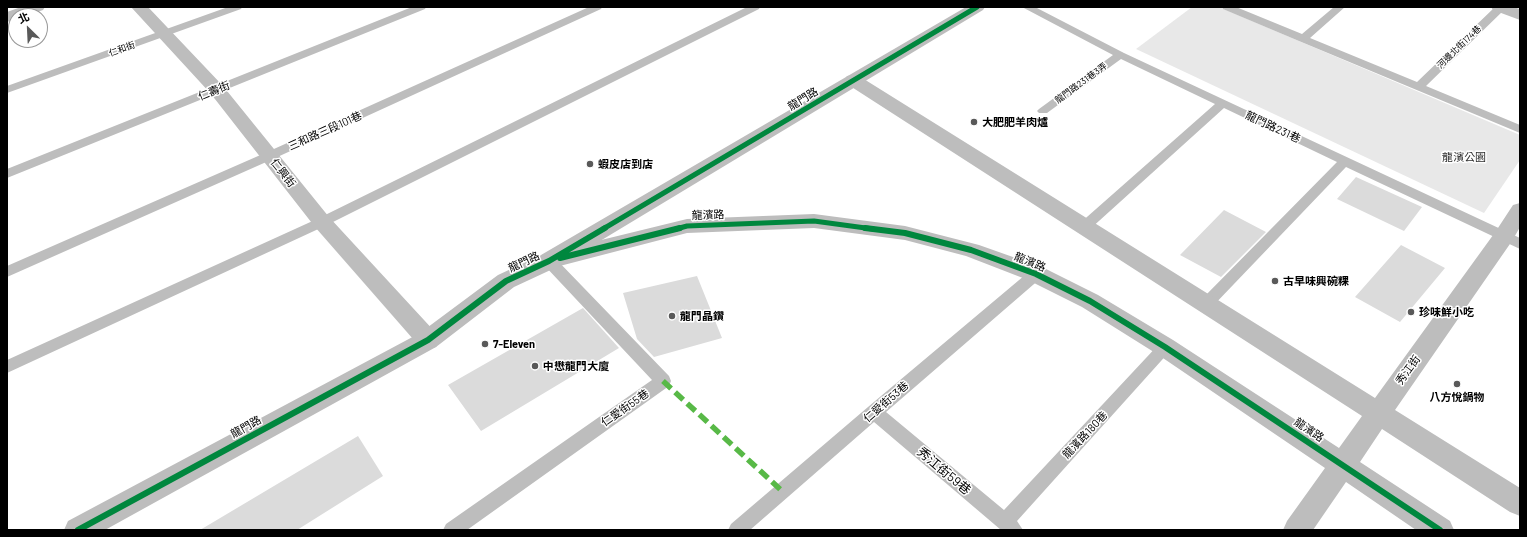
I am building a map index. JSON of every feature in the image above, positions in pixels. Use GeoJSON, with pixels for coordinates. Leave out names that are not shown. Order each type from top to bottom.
{"type":"FeatureCollection","features":[{"type":"Feature","properties":{"kind":"street"},"geometry":{"type":"LineString","coordinates":[[7,17],[37,7]]}},
{"type":"Feature","properties":{"kind":"street","name":"仁興街"},"geometry":{"type":"LineString","coordinates":[[139,7],[166,33],[217,90],[322,222],[428,340]]}},
{"type":"Feature","properties":{"kind":"street","name":"龍門路"},"geometry":{"type":"LineString","coordinates":[[78,530],[428,340],[506,281],[549,261],[977,7]]}},
{"type":"Feature","properties":{"kind":"street"},"geometry":{"type":"LineString","coordinates":[[1499,7],[1520,15]]}},
{"type":"Feature","properties":{"kind":"street"},"geometry":{"type":"LineString","coordinates":[[854,80],[1520,504]]}},
{"type":"Feature","properties":{"kind":"street","name":"秀江街"},"geometry":{"type":"LineString","coordinates":[[1297,530],[1378,414],[1512,240],[1520,210]]}},
{"type":"Feature","properties":{"kind":"street","name":"龍濱路"},"geometry":{"type":"LineString","coordinates":[[549,261],[687,226],[814,221],[906,233],[971,250],[1036,274],[1090,301],[1165,347],[1343,464],[1440,530]]}},
{"type":"Feature","properties":{"kind":"lane","name":"仁和街"},"geometry":{"type":"LineString","coordinates":[[7,90],[237,7]]}},
{"type":"Feature","properties":{"kind":"lane","name":"仁壽街"},"geometry":{"type":"LineString","coordinates":[[7,174],[421,7]]}},
{"type":"Feature","properties":{"kind":"lane","name":"三和路三段101巷"},"geometry":{"type":"LineString","coordinates":[[7,272],[269,156],[597,7]]}},
{"type":"Feature","properties":{"kind":"lane"},"geometry":{"type":"LineString","coordinates":[[7,367],[322,222],[755,7]]}},
{"type":"Feature","properties":{"kind":"lane","name":"龍門路231巷"},"geometry":{"type":"LineString","coordinates":[[1027,7],[1120,55],[1512,240]]}},
{"type":"Feature","properties":{"kind":"lane"},"geometry":{"type":"LineString","coordinates":[[1227,7],[1520,129]]}},
{"type":"Feature","properties":{"kind":"lane"},"geometry":{"type":"LineString","coordinates":[[1303,39],[1340,7]]}},
{"type":"Feature","properties":{"kind":"lane","name":"河邊北街174巷"},"geometry":{"type":"LineString","coordinates":[[1418,87],[1499,7]]}},
{"type":"Feature","properties":{"kind":"lane","name":"龍門路231巷3弄"},"geometry":{"type":"LineString","coordinates":[[1043,111],[1120,55]]}},
{"type":"Feature","properties":{"kind":"lane"},"geometry":{"type":"LineString","coordinates":[[1084,227],[1224,103]]}},
{"type":"Feature","properties":{"kind":"lane"},"geometry":{"type":"LineString","coordinates":[[1206,304],[1346,161]]}},
{"type":"Feature","properties":{"kind":"lane","name":"仁愛街55巷"},"geometry":{"type":"LineString","coordinates":[[452,530],[663,381],[549,261]]}},
{"type":"Feature","properties":{"kind":"lane","name":"仁愛街53巷"},"geometry":{"type":"LineString","coordinates":[[737,530],[1036,274]]}},
{"type":"Feature","properties":{"kind":"lane","name":"龍濱路180巷"},"geometry":{"type":"LineString","coordinates":[[1009,526],[1165,347]]}},
{"type":"Feature","properties":{"kind":"lane","name":"秀江街59巷"},"geometry":{"type":"LineString","coordinates":[[874,412],[1009,526]]}},
{"type":"Feature","properties":{"kind":"green space","name":"龍濱公園"},"geometry":{"type":"Polygon","coordinates":[[[1192,7],[1219,7],[1520,135],[1520,160],[1484,213],[1136,49],[1192,7]]]}},
{"type":"Feature","properties":{"kind":"building"},"geometry":{"type":"Polygon","coordinates":[[[1356,177],[1422,207],[1404,231],[1337,199],[1356,177]]]}},
{"type":"Feature","properties":{"kind":"building"},"geometry":{"type":"Polygon","coordinates":[[[1224,210],[1266,232],[1221,277],[1180,255],[1224,210]]]}},
{"type":"Feature","properties":{"kind":"building"},"geometry":{"type":"Polygon","coordinates":[[[1401,245],[1445,268],[1400,322],[1355,297],[1401,245]]]}},
{"type":"Feature","properties":{"kind":"building","name":"龍門晶鑽"},"geometry":{"type":"Polygon","coordinates":[[[697,276],[722,338],[654,357],[637,339],[623,293],[697,276]]]}},
{"type":"Feature","properties":{"kind":"building","name":"中懋龍門大廈"},"geometry":{"type":"Polygon","coordinates":[[[583,308],[619,348],[481,431],[448,385],[583,308]]]}},
{"type":"Feature","properties":{"kind":"building"},"geometry":{"type":"Polygon","coordinates":[[[358,436],[383,476],[297,530],[200,530],[358,436]]]}},
{"type":"Feature","properties":{"kind":"marked path"},"geometry":{"type":"LineString","coordinates":[[663,381],[782,491]]}},
{"type":"Feature","properties":{"kind":"cycle path"},"geometry":{"type":"LineString","coordinates":[[78,530],[428,340],[506,281],[549,261],[977,7]]}},
{"type":"Feature","properties":{"kind":"cycle path"},"geometry":{"type":"LineString","coordinates":[[560,258],[687,226],[814,221],[905,233],[971,250],[1036,274],[1090,301],[1165,347],[1440,530]]}},
{"type":"Feature","properties":{"kind":"place","name":"大肥肥羊肉爐"},"geometry":{"type":"Point","coordinates":[974,122]}},
{"type":"Feature","properties":{"kind":"place","name":"蝦皮店到店"},"geometry":{"type":"Point","coordinates":[590,164]}},
{"type":"Feature","properties":{"kind":"place","name":"古早味興碗粿"},"geometry":{"type":"Point","coordinates":[1275,281]}},
{"type":"Feature","properties":{"kind":"place","name":"珍味鮮小吃"},"geometry":{"type":"Point","coordinates":[1411,312]}},
{"type":"Feature","properties":{"kind":"place","name":"龍門晶鑽"},"geometry":{"type":"Point","coordinates":[672,316]}},
{"type":"Feature","properties":{"kind":"place","name":"7-Eleven"},"geometry":{"type":"Point","coordinates":[485,344]}},
{"type":"Feature","properties":{"kind":"place","name":"中懋龍門大廈"},"geometry":{"type":"Point","coordinates":[535,366]}},
{"type":"Feature","properties":{"kind":"place","name":"八方悅鍋物"},"geometry":{"type":"Point","coordinates":[1457,384]}}]}
